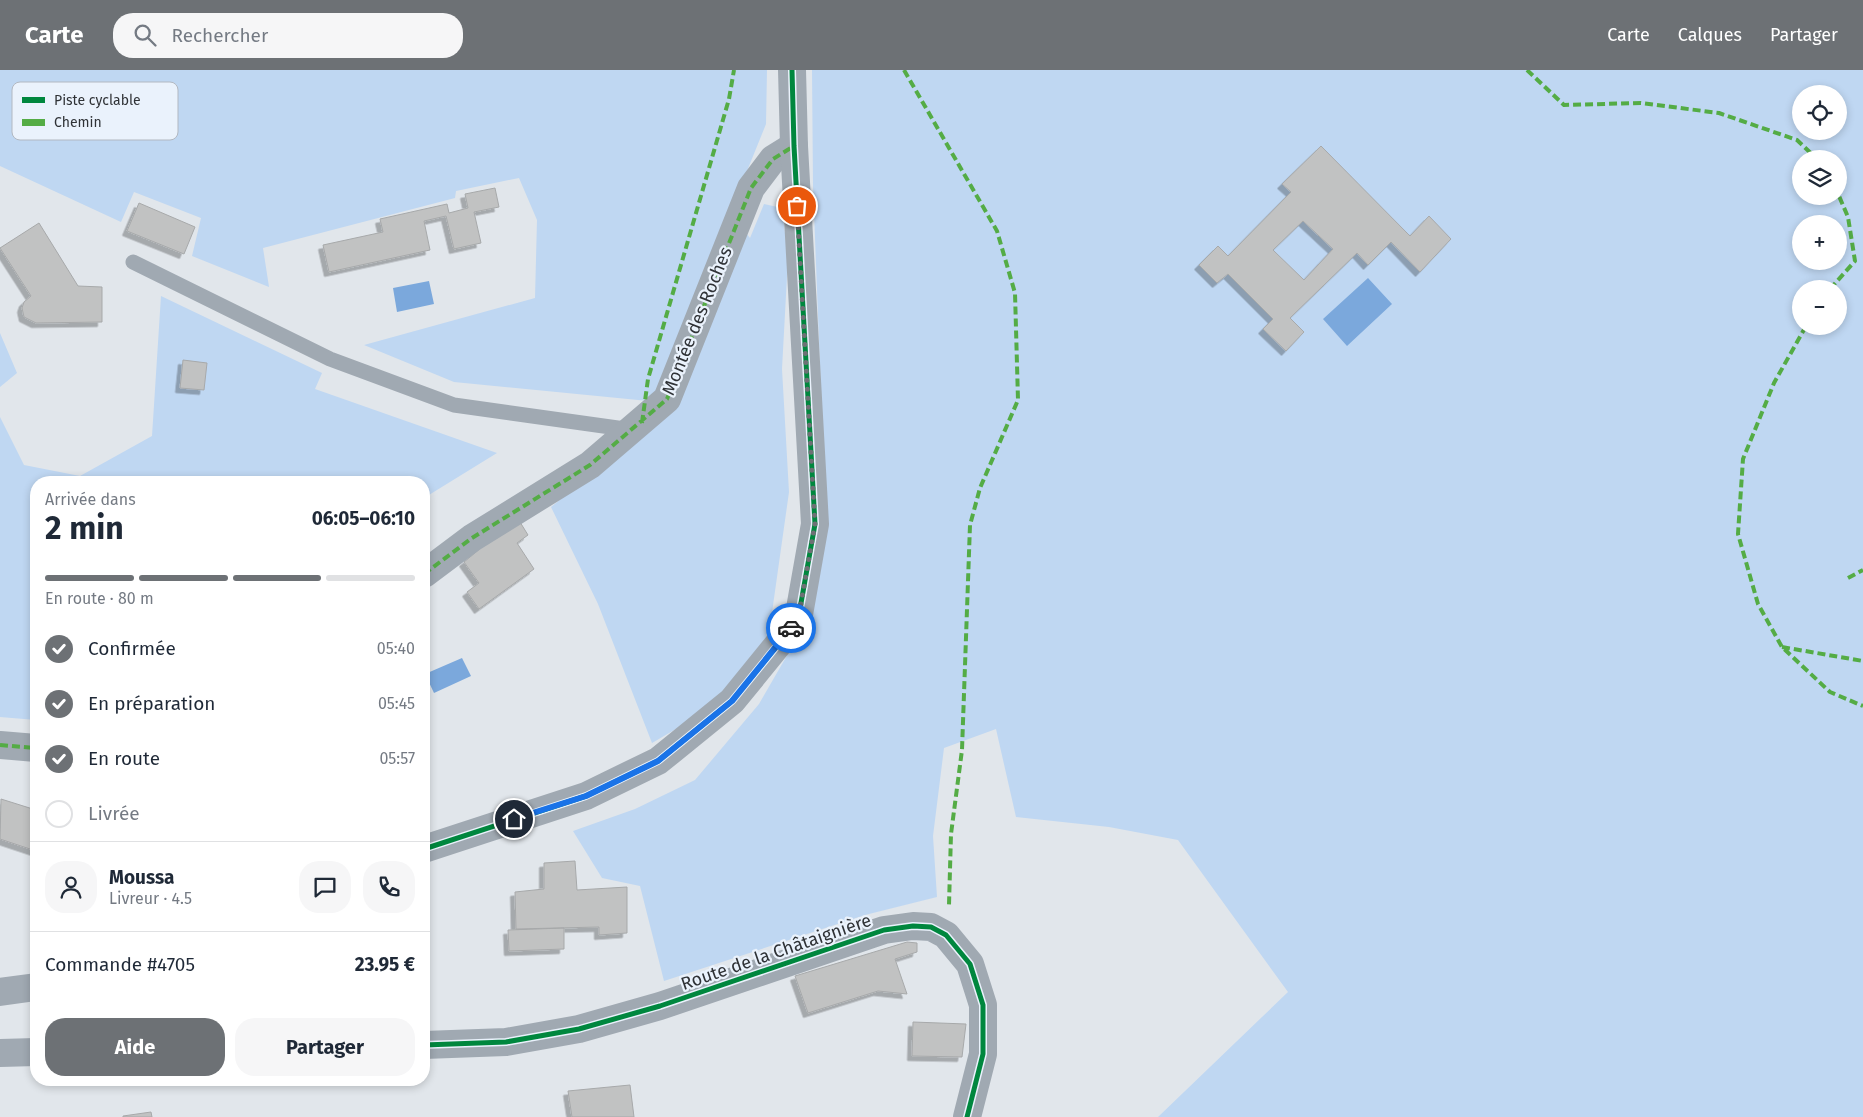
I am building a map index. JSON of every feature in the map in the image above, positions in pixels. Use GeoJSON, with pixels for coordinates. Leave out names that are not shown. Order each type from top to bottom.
{"type":"FeatureCollection","features":[{"type":"Feature","properties":{"kind":"street"},"geometry":{"type":"LineString","coordinates":[[430,847],[586,796],[658,761],[732,701],[798,620],[815,524],[794,146],[792,70]]}},
{"type":"Feature","properties":{"kind":"street","name":"Montée des Roches"},"geometry":{"type":"LineString","coordinates":[[430,570],[472,538],[590,465],[667,399],[751,188],[773,159],[794,146]]}},
{"type":"Feature","properties":{"kind":"street"},"geometry":{"type":"LineString","coordinates":[[0,745],[30,748]]}},
{"type":"Feature","properties":{"kind":"street","name":"Route de la Châtaignière"},"geometry":{"type":"LineString","coordinates":[[430,1045],[506,1042],[579,1028],[660,1006],[884,930],[913,926],[931,927],[946,935],[970,964],[983,1005],[983,1054],[967,1117]]}},
{"type":"Feature","properties":{"kind":"street"},"geometry":{"type":"LineString","coordinates":[[0,992],[30,989]]}},
{"type":"Feature","properties":{"kind":"street"},"geometry":{"type":"LineString","coordinates":[[0,1053],[30,1052]]}},
{"type":"Feature","properties":{"kind":"lane"},"geometry":{"type":"LineString","coordinates":[[133,262],[330,359],[454,405],[633,430]]}},
{"type":"Feature","properties":{"kind":"shaded area"},"geometry":{"type":"Polygon","coordinates":[[[0,70],[767,70],[766,124],[730,213],[750,238],[764,204],[782,208],[788,258],[782,369],[789,492],[766,655],[705,712],[652,743],[598,604],[551,507],[679,404],[454,382],[364,345],[535,298],[537,220],[519,178],[456,191],[455,198],[263,248],[269,287],[192,256],[201,218],[134,192],[121,222],[0,166],[0,70]]]}},
{"type":"Feature","properties":{"kind":"shaded area"},"geometry":{"type":"Polygon","coordinates":[[[812,70],[1863,70],[1863,1117],[1158,1117],[1288,992],[1178,840],[1109,827],[1016,817],[996,729],[944,748],[933,836],[937,897],[865,915],[664,981],[640,886],[602,878],[573,831],[635,809],[695,780],[759,704],[800,633],[826,521],[813,186],[812,70]]]}},
{"type":"Feature","properties":{"kind":"shaded area"},"geometry":{"type":"Polygon","coordinates":[[[161,296],[322,373],[315,389],[497,453],[430,494],[430,476],[80,476],[152,436],[161,296]]]}},
{"type":"Feature","properties":{"kind":"shaded area"},"geometry":{"type":"Polygon","coordinates":[[[0,333],[17,373],[0,387],[0,333]]]}},
{"type":"Feature","properties":{"kind":"shaded area"},"geometry":{"type":"Polygon","coordinates":[[[0,417],[24,465],[80,476],[30,476],[30,720],[0,717],[0,417]]]}},
{"type":"Feature","properties":{"kind":"water"},"geometry":{"type":"Polygon","coordinates":[[[1368,278],[1392,304],[1347,346],[1323,319],[1368,278]]]}},
{"type":"Feature","properties":{"kind":"water"},"geometry":{"type":"Polygon","coordinates":[[[429,281],[434,304],[397,312],[393,288],[429,281]]]}},
{"type":"Feature","properties":{"kind":"water"},"geometry":{"type":"Polygon","coordinates":[[[462,658],[471,676],[434,693],[430,685],[430,672],[462,658]]]}},
{"type":"Feature","properties":{"kind":"building"},"geometry":{"type":"Polygon","coordinates":[[[1321,146],[1410,236],[1429,216],[1451,239],[1420,272],[1391,242],[1368,265],[1357,253],[1290,318],[1304,332],[1286,351],[1263,329],[1273,319],[1228,274],[1217,283],[1199,265],[1218,246],[1228,256],[1291,192],[1282,184],[1321,146]],[[1303,221],[1273,250],[1304,280],[1333,249],[1303,221]]]}},
{"type":"Feature","properties":{"kind":"building"},"geometry":{"type":"Polygon","coordinates":[[[495,188],[499,207],[474,212],[481,243],[454,249],[446,216],[424,221],[430,250],[329,272],[323,245],[383,232],[380,219],[447,204],[449,213],[468,208],[465,194],[495,188]]]}},
{"type":"Feature","properties":{"kind":"building"},"geometry":{"type":"Polygon","coordinates":[[[139,203],[195,227],[184,254],[127,231],[139,203]]]}},
{"type":"Feature","properties":{"kind":"building"},"geometry":{"type":"Polygon","coordinates":[[[39,223],[78,286],[102,287],[102,322],[36,323],[24,317],[22,308],[24,302],[31,296],[0,248],[39,223]]]}},
{"type":"Feature","properties":{"kind":"building"},"geometry":{"type":"Polygon","coordinates":[[[183,360],[207,363],[204,390],[180,388],[183,360]]]}},
{"type":"Feature","properties":{"kind":"building"},"geometry":{"type":"Polygon","coordinates":[[[520,522],[528,535],[517,543],[534,569],[479,609],[467,592],[479,583],[464,562],[499,533],[520,522]]]}},
{"type":"Feature","properties":{"kind":"building"},"geometry":{"type":"Polygon","coordinates":[[[1,799],[30,808],[30,849],[0,839],[1,799]]]}},
{"type":"Feature","properties":{"kind":"building"},"geometry":{"type":"Polygon","coordinates":[[[575,861],[577,890],[627,887],[627,933],[599,935],[599,927],[516,929],[515,892],[544,889],[544,863],[575,861]]]}},
{"type":"Feature","properties":{"kind":"building"},"geometry":{"type":"Polygon","coordinates":[[[564,928],[564,949],[509,951],[508,930],[564,928]]]}},
{"type":"Feature","properties":{"kind":"building"},"geometry":{"type":"Polygon","coordinates":[[[907,942],[917,943],[917,952],[895,959],[907,994],[878,991],[808,1013],[795,976],[907,942]]]}},
{"type":"Feature","properties":{"kind":"building"},"geometry":{"type":"Polygon","coordinates":[[[913,1022],[966,1024],[962,1057],[912,1056],[913,1022]]]}},
{"type":"Feature","properties":{"kind":"building"},"geometry":{"type":"Polygon","coordinates":[[[630,1085],[634,1117],[572,1117],[568,1091],[630,1085]]]}},
{"type":"Feature","properties":{"kind":"building"},"geometry":{"type":"Polygon","coordinates":[[[151,1112],[152,1117],[123,1117],[123,1116],[151,1112]]]}},
{"type":"Feature","properties":{"kind":"marked path"},"geometry":{"type":"LineString","coordinates":[[642,423],[648,379],[729,99],[734,70]]}},
{"type":"Feature","properties":{"kind":"marked path"},"geometry":{"type":"LineString","coordinates":[[904,70],[997,231],[1015,293],[1018,400],[980,488],[970,525],[962,750],[951,834],[949,905]]}},
{"type":"Feature","properties":{"kind":"marked path"},"geometry":{"type":"LineString","coordinates":[[1527,70],[1564,105],[1641,103],[1719,113],[1797,140],[1808,150]]}},
{"type":"Feature","properties":{"kind":"marked path"},"geometry":{"type":"LineString","coordinates":[[430,570],[472,538],[590,465],[667,399],[751,188],[773,159],[794,146]]}},
{"type":"Feature","properties":{"kind":"marked path"},"geometry":{"type":"LineString","coordinates":[[1838,280],[1855,261],[1848,217],[1843,205]]}},
{"type":"Feature","properties":{"kind":"marked path"},"geometry":{"type":"LineString","coordinates":[[1801,335],[1774,383],[1743,459],[1738,534],[1758,604],[1782,647],[1830,692],[1863,706]]}},
{"type":"Feature","properties":{"kind":"marked path"},"geometry":{"type":"LineString","coordinates":[[1848,578],[1863,570]]}},
{"type":"Feature","properties":{"kind":"marked path"},"geometry":{"type":"LineString","coordinates":[[1782,647],[1863,661]]}},
{"type":"Feature","properties":{"kind":"marked path"},"geometry":{"type":"LineString","coordinates":[[0,745],[30,748]]}},
{"type":"Feature","properties":{"kind":"cycle path"},"geometry":{"type":"LineString","coordinates":[[430,847],[586,796],[658,761],[732,701],[798,620],[815,524],[794,146],[792,70]]}},
{"type":"Feature","properties":{"kind":"cycle path"},"geometry":{"type":"LineString","coordinates":[[430,1045],[506,1042],[579,1029],[660,1006],[884,930],[913,926],[931,927],[946,935],[970,964],[983,1005],[983,1054],[967,1117]]}},
{"type":"Feature","properties":{"kind":"way so far"},"geometry":{"type":"LineString","coordinates":[[791,628],[798,620],[815,524],[797,206]]}},
{"type":"Feature","properties":{"kind":"route"},"geometry":{"type":"LineString","coordinates":[[514,819],[586,796],[658,761],[732,701],[791,628]]}}]}
